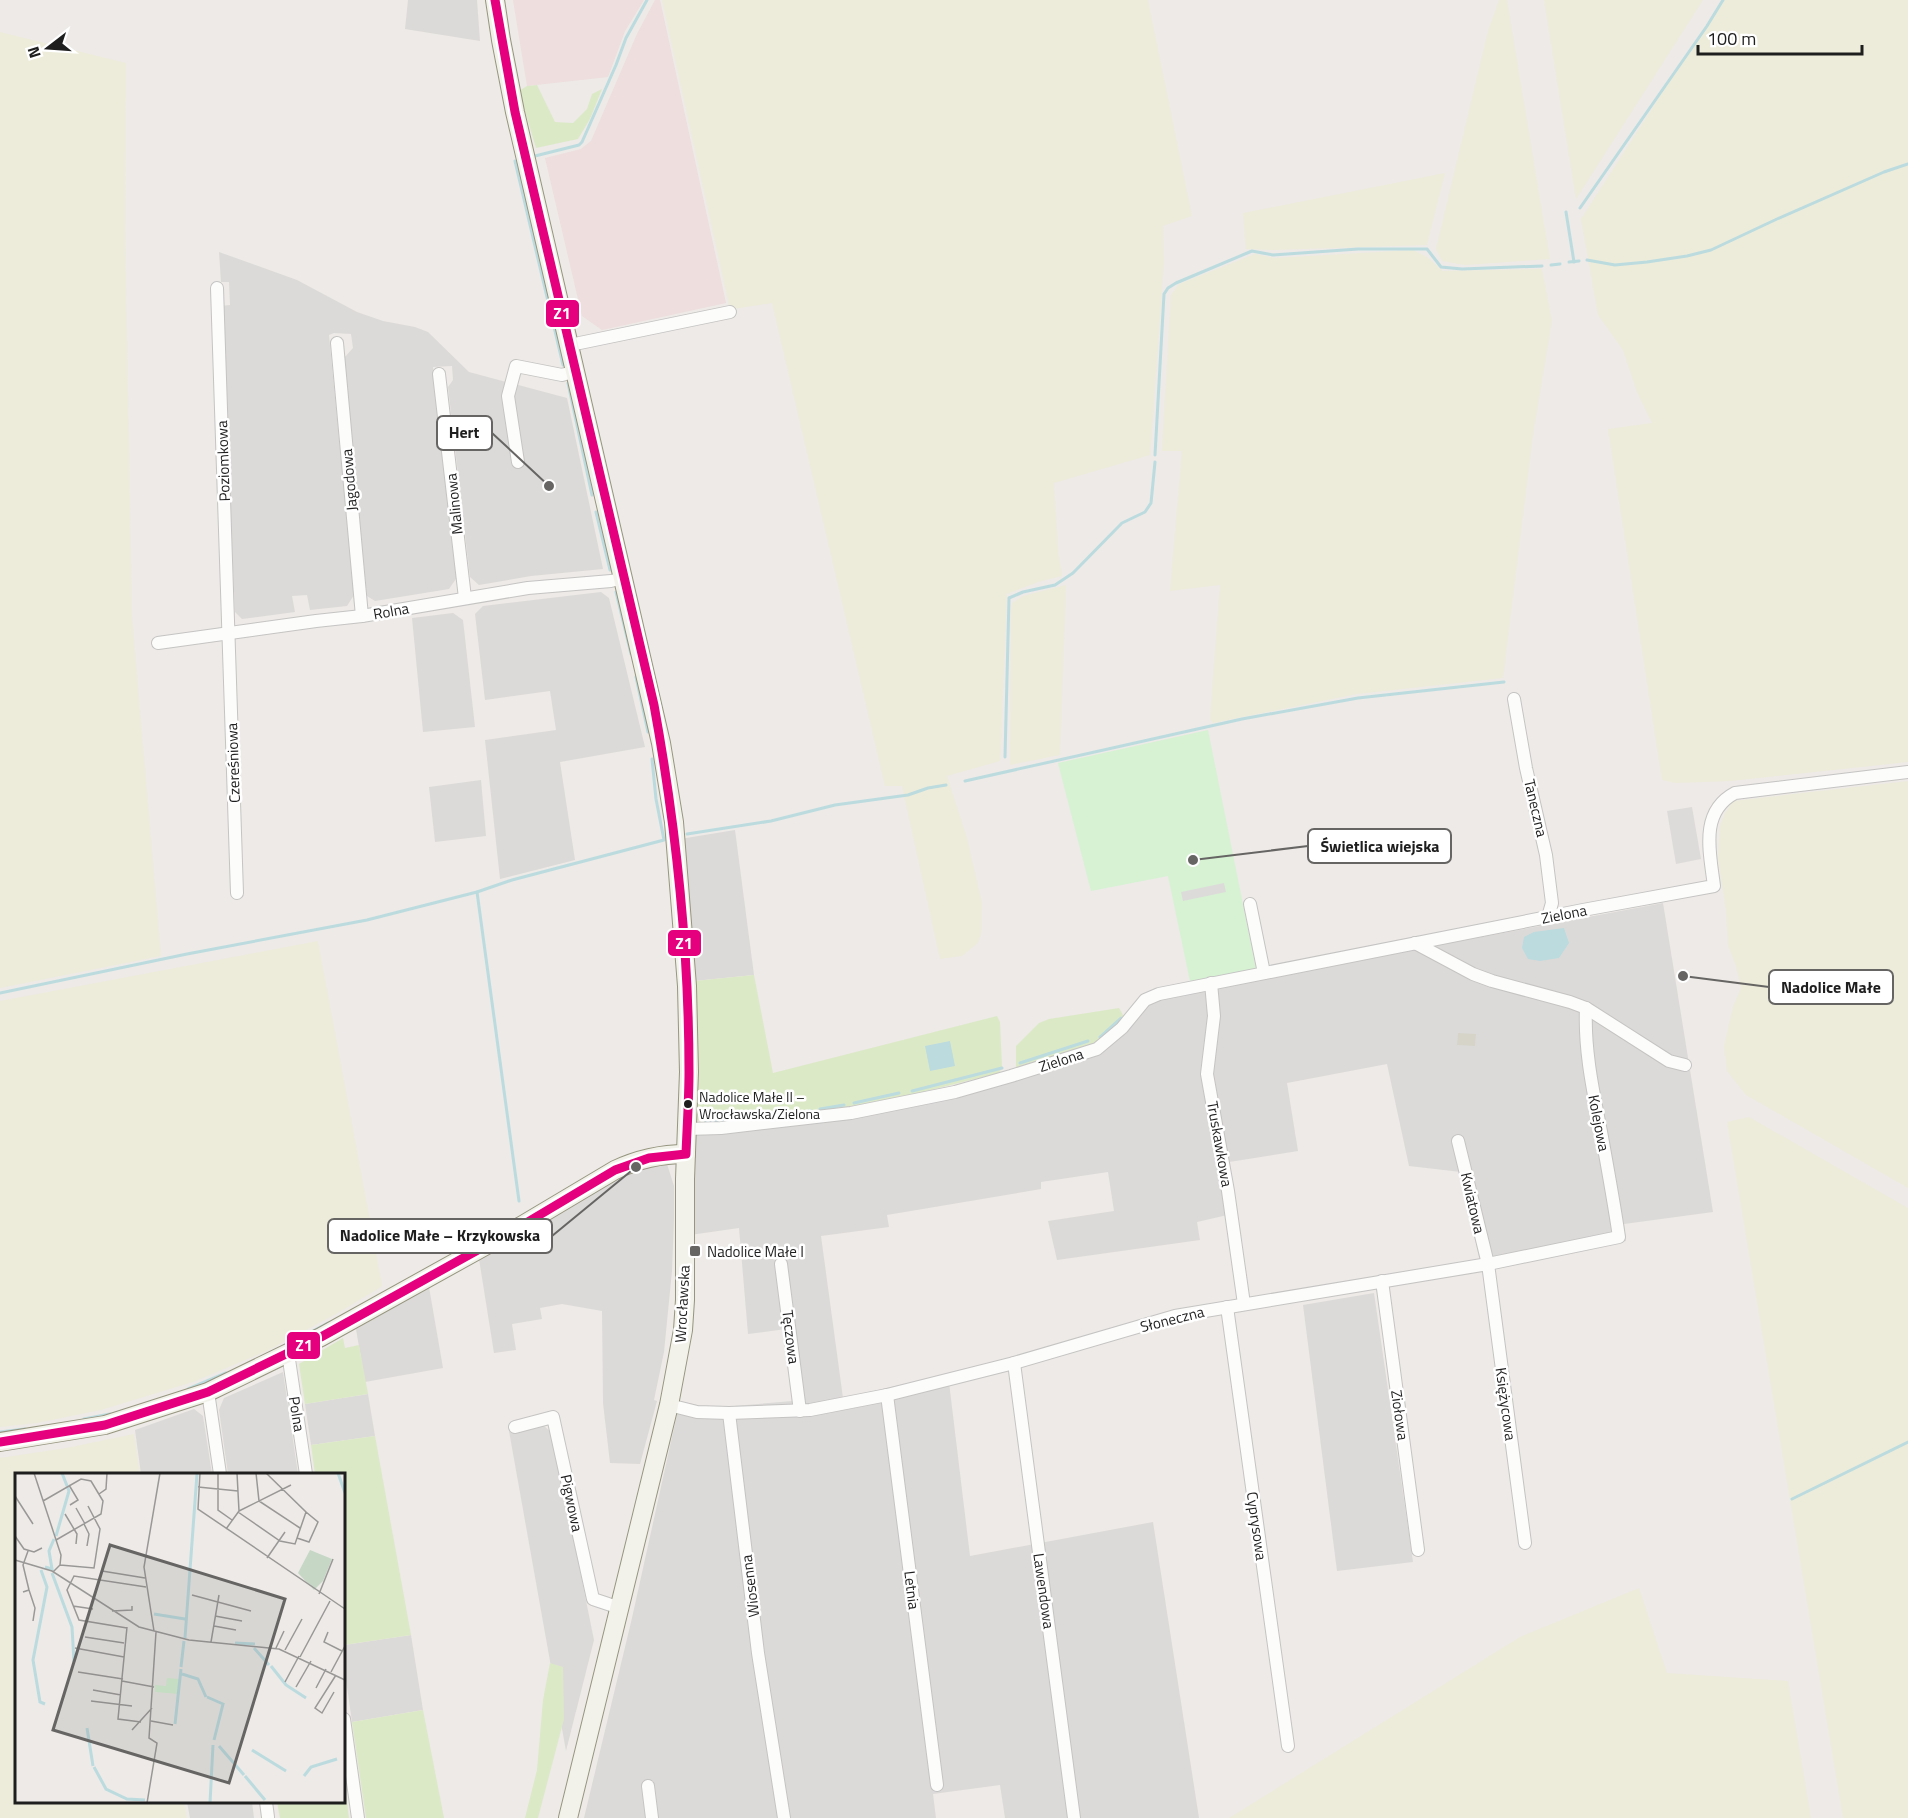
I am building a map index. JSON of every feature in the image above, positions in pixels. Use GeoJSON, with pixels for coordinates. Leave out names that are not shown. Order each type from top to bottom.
{"type":"FeatureCollection","features":[{"type":"Feature","properties":{"kind":"street","name":"Wrocławska"},"geometry":{"type":"LineString","coordinates":[[495,0],[515,112],[654,705],[674,822],[687,986],[689,1072],[684,1320],[677,1370],[568,1818]]}},
{"type":"Feature","properties":{"kind":"street","name":"Poziomkowa"},"geometry":{"type":"LineString","coordinates":[[217,288],[230,633]]}},
{"type":"Feature","properties":{"kind":"street"},"geometry":{"type":"LineString","coordinates":[[570,345],[730,312]]}},
{"type":"Feature","properties":{"kind":"street","name":"Jagodowa"},"geometry":{"type":"LineString","coordinates":[[337,343],[362,616]]}},
{"type":"Feature","properties":{"kind":"street"},"geometry":{"type":"LineString","coordinates":[[518,462],[508,396],[516,366],[562,375],[576,371]]}},
{"type":"Feature","properties":{"kind":"street","name":"Malinowa"},"geometry":{"type":"LineString","coordinates":[[440,374],[465,598]]}},
{"type":"Feature","properties":{"kind":"street","name":"Rolna"},"geometry":{"type":"LineString","coordinates":[[158,643],[362,616],[528,588],[611,581],[623,573]]}},
{"type":"Feature","properties":{"kind":"street","name":"Czereśniowa"},"geometry":{"type":"LineString","coordinates":[[230,633],[237,893]]}},
{"type":"Feature","properties":{"kind":"street","name":"Taneczna"},"geometry":{"type":"LineString","coordinates":[[1514,699],[1526,768],[1546,855],[1552,903],[1548,917]]}},
{"type":"Feature","properties":{"kind":"street","name":"Zielona"},"geometry":{"type":"LineString","coordinates":[[687,1129],[721,1128],[850,1113],[955,1092],[1097,1049],[1122,1028],[1145,1000],[1172,990],[1714,886],[1710,826],[1718,805],[1727,797],[1735,793],[1908,772]]}},
{"type":"Feature","properties":{"kind":"street"},"geometry":{"type":"LineString","coordinates":[[1250,904],[1264,973]]}},
{"type":"Feature","properties":{"kind":"street"},"geometry":{"type":"LineString","coordinates":[[1415,943],[1473,974],[1586,1008],[1669,1061],[1685,1065]]}},
{"type":"Feature","properties":{"kind":"street","name":"Truskawkowa"},"geometry":{"type":"LineString","coordinates":[[1211,983],[1214,1016],[1208,1074],[1244,1304]]}},
{"type":"Feature","properties":{"kind":"street","name":"Kolejowa"},"geometry":{"type":"LineString","coordinates":[[1586,1008],[1585,1028],[1592,1085],[1612,1186],[1619,1237]]}},
{"type":"Feature","properties":{"kind":"street","name":"Kwiatowa"},"geometry":{"type":"LineString","coordinates":[[1458,1142],[1488,1264]]}},
{"type":"Feature","properties":{"kind":"street"},"geometry":{"type":"LineString","coordinates":[[0,1442],[105,1425],[208,1392],[321,1337],[615,1170],[670,1154],[686,1154]]}},
{"type":"Feature","properties":{"kind":"street","name":"Słoneczna"},"geometry":{"type":"LineString","coordinates":[[729,1413],[800,1411],[887,1395],[1014,1363],[1175,1316],[1488,1264],[1619,1237]]}},
{"type":"Feature","properties":{"kind":"street","name":"Tęczowa"},"geometry":{"type":"LineString","coordinates":[[781,1264],[800,1411]]}},
{"type":"Feature","properties":{"kind":"street","name":"Księżycowa"},"geometry":{"type":"LineString","coordinates":[[1488,1264],[1525,1543]]}},
{"type":"Feature","properties":{"kind":"street","name":"Ziołowa"},"geometry":{"type":"LineString","coordinates":[[1382,1281],[1418,1550]]}},
{"type":"Feature","properties":{"kind":"street","name":"Cyprysowa"},"geometry":{"type":"LineString","coordinates":[[1227,1307],[1288,1746]]}},
{"type":"Feature","properties":{"kind":"street","name":"Polna"},"geometry":{"type":"LineString","coordinates":[[288,1353],[306,1473]]}},
{"type":"Feature","properties":{"kind":"street","name":"Lawendowa"},"geometry":{"type":"LineString","coordinates":[[1014,1363],[1074,1818]]}},
{"type":"Feature","properties":{"kind":"street"},"geometry":{"type":"LineString","coordinates":[[208,1392],[220,1473]]}},
{"type":"Feature","properties":{"kind":"street","name":"Letnia"},"geometry":{"type":"LineString","coordinates":[[887,1395],[937,1785]]}},
{"type":"Feature","properties":{"kind":"street"},"geometry":{"type":"LineString","coordinates":[[669,1405],[697,1412],[729,1413]]}},
{"type":"Feature","properties":{"kind":"street","name":"Wiosenna"},"geometry":{"type":"LineString","coordinates":[[729,1413],[758,1653],[784,1818]]}},
{"type":"Feature","properties":{"kind":"street","name":"Pigwowa"},"geometry":{"type":"LineString","coordinates":[[515,1427],[554,1418],[593,1599],[620,1608]]}},
{"type":"Feature","properties":{"kind":"street"},"geometry":{"type":"LineString","coordinates":[[345,1726],[358,1818]]}},
{"type":"Feature","properties":{"kind":"street"},"geometry":{"type":"LineString","coordinates":[[648,1786],[652,1818]]}},
{"type":"Feature","properties":{"kind":"shaded area"},"geometry":{"type":"Polygon","coordinates":[[[408,0],[477,0],[480,41],[405,29],[408,0]]]}},
{"type":"Feature","properties":{"kind":"shaded area"},"geometry":{"type":"Polygon","coordinates":[[[513,0],[644,0],[625,31],[608,77],[527,86],[513,0]]]}},
{"type":"Feature","properties":{"kind":"shaded area"},"geometry":{"type":"Polygon","coordinates":[[[655,0],[660,0],[726,303],[602,330],[582,316],[545,158],[581,149],[591,141],[637,34],[655,0]]]}},
{"type":"Feature","properties":{"kind":"shaded area"},"geometry":{"type":"Polygon","coordinates":[[[219,252],[297,280],[357,312],[428,332],[469,372],[567,398],[603,569],[531,576],[479,585],[470,577],[448,387],[453,380],[452,366],[433,367],[458,576],[449,589],[375,601],[367,596],[344,358],[353,348],[351,334],[334,333],[329,335],[354,595],[347,606],[310,610],[307,595],[292,596],[295,612],[242,619],[235,612],[221,306],[230,305],[229,282],[221,282],[219,252]]]}},
{"type":"Feature","properties":{"kind":"shaded area"},"geometry":{"type":"Polygon","coordinates":[[[601,592],[609,598],[645,747],[560,762],[575,860],[500,879],[485,740],[556,730],[550,691],[485,700],[475,614],[483,606],[601,592]]]}},
{"type":"Feature","properties":{"kind":"shaded area"},"geometry":{"type":"Polygon","coordinates":[[[453,613],[463,620],[475,727],[423,732],[412,618],[453,613]]]}},
{"type":"Feature","properties":{"kind":"shaded area"},"geometry":{"type":"Polygon","coordinates":[[[481,780],[486,836],[435,842],[429,787],[481,780]]]}},
{"type":"Feature","properties":{"kind":"shaded area"},"geometry":{"type":"Polygon","coordinates":[[[1692,807],[1701,859],[1676,864],[1667,811],[1692,807]]]}},
{"type":"Feature","properties":{"kind":"shaded area"},"geometry":{"type":"Polygon","coordinates":[[[735,830],[754,975],[694,981],[680,839],[735,830]]]}},
{"type":"Feature","properties":{"kind":"shaded area"},"geometry":{"type":"Polygon","coordinates":[[[1224,883],[1226,892],[1183,901],[1181,892],[1224,883]]]}},
{"type":"Feature","properties":{"kind":"shaded area"},"geometry":{"type":"Polygon","coordinates":[[[1663,903],[1713,1212],[1624,1224],[1626,1241],[1482,1272],[1461,1172],[1409,1166],[1387,1064],[1287,1083],[1298,1151],[1229,1162],[1236,1213],[1197,1222],[1200,1240],[1057,1260],[1048,1221],[1114,1211],[1108,1172],[1041,1182],[1041,1189],[887,1215],[889,1227],[821,1236],[843,1398],[948,1374],[970,1556],[1153,1522],[1199,1818],[1005,1818],[1000,1785],[933,1794],[936,1818],[584,1818],[632,1618],[680,1401],[710,1408],[793,1401],[786,1329],[748,1334],[739,1228],[690,1235],[692,1135],[803,1125],[914,1103],[1084,1057],[1152,999],[1663,903]]]}},
{"type":"Feature","properties":{"kind":"shaded area"},"geometry":{"type":"Polygon","coordinates":[[[1458,1033],[1476,1034],[1475,1046],[1457,1045],[1458,1033]]]}},
{"type":"Feature","properties":{"kind":"shaded area"},"geometry":{"type":"Polygon","coordinates":[[[667,1164],[674,1186],[672,1271],[664,1352],[654,1400],[657,1401],[640,1464],[610,1463],[603,1403],[602,1311],[562,1304],[540,1308],[542,1319],[512,1324],[516,1350],[494,1353],[479,1259],[622,1173],[667,1164]]]}},
{"type":"Feature","properties":{"kind":"shaded area"},"geometry":{"type":"Polygon","coordinates":[[[429,1287],[443,1368],[365,1382],[356,1329],[429,1287]]]}},
{"type":"Feature","properties":{"kind":"shaded area"},"geometry":{"type":"Polygon","coordinates":[[[1374,1293],[1413,1562],[1337,1571],[1303,1305],[1374,1293]]]}},
{"type":"Feature","properties":{"kind":"shaded area"},"geometry":{"type":"Polygon","coordinates":[[[283,1372],[298,1473],[228,1473],[219,1410],[224,1398],[283,1372]]]}},
{"type":"Feature","properties":{"kind":"shaded area"},"geometry":{"type":"Polygon","coordinates":[[[368,1394],[375,1436],[311,1445],[305,1404],[368,1394]]]}},
{"type":"Feature","properties":{"kind":"shaded area"},"geometry":{"type":"Polygon","coordinates":[[[194,1409],[203,1416],[212,1473],[141,1473],[135,1430],[194,1409]]]}},
{"type":"Feature","properties":{"kind":"shaded area"},"geometry":{"type":"Polygon","coordinates":[[[544,1426],[552,1433],[594,1640],[566,1751],[509,1431],[544,1426]]]}},
{"type":"Feature","properties":{"kind":"shaded area"},"geometry":{"type":"Polygon","coordinates":[[[411,1635],[423,1710],[352,1722],[345,1673],[345,1645],[411,1635]]]}},
{"type":"Feature","properties":{"kind":"shaded area"},"geometry":{"type":"Polygon","coordinates":[[[187,1803],[252,1803],[254,1818],[190,1818],[187,1803]]]}},
{"type":"Feature","properties":{"kind":"green space"},"geometry":{"type":"Polygon","coordinates":[[[662,0],[1148,0],[1192,216],[1163,226],[1164,262],[1150,455],[1054,483],[1062,576],[1007,594],[1000,761],[947,776],[967,838],[982,903],[981,934],[978,943],[962,956],[940,959],[902,786],[885,786],[772,303],[733,309],[729,305],[662,0]]]}},
{"type":"Feature","properties":{"kind":"green space"},"geometry":{"type":"Polygon","coordinates":[[[1499,0],[1507,0],[1550,259],[1465,265],[1442,261],[1436,249],[1488,31],[1499,0]]]}},
{"type":"Feature","properties":{"kind":"green space"},"geometry":{"type":"Polygon","coordinates":[[[1544,0],[1703,0],[1576,199],[1544,0]]]}},
{"type":"Feature","properties":{"kind":"green space"},"geometry":{"type":"Polygon","coordinates":[[[1722,0],[1908,0],[1908,762],[1731,781],[1675,783],[1662,780],[1608,429],[1652,423],[1637,392],[1623,350],[1598,315],[1581,219],[1722,0]]]}},
{"type":"Feature","properties":{"kind":"green space"},"geometry":{"type":"Polygon","coordinates":[[[0,32],[126,63],[125,229],[132,617],[161,956],[0,988],[0,32]]]}},
{"type":"Feature","properties":{"kind":"green space"},"geometry":{"type":"Polygon","coordinates":[[[537,85],[555,122],[573,123],[587,109],[592,94],[602,89],[590,119],[578,139],[536,148],[519,91],[527,86],[537,85]]]}},
{"type":"Feature","properties":{"kind":"green space"},"geometry":{"type":"Polygon","coordinates":[[[1445,173],[1427,245],[1246,249],[1243,213],[1445,173]]]}},
{"type":"Feature","properties":{"kind":"green space"},"geometry":{"type":"Polygon","coordinates":[[[1413,250],[1427,257],[1443,271],[1542,269],[1552,321],[1533,435],[1503,678],[1357,694],[1213,723],[1210,719],[1220,585],[1170,591],[1182,451],[1162,451],[1171,295],[1179,284],[1255,254],[1274,258],[1413,250]]]}},
{"type":"Feature","properties":{"kind":"green space"},"geometry":{"type":"Polygon","coordinates":[[[1066,585],[1060,755],[1010,765],[1012,603],[1023,596],[1066,585]]]}},
{"type":"Feature","properties":{"kind":"green space"},"geometry":{"type":"Polygon","coordinates":[[[1208,730],[1256,969],[1190,981],[1168,876],[1091,891],[1058,763],[1208,730]]]}},
{"type":"Feature","properties":{"kind":"green space"},"geometry":{"type":"Polygon","coordinates":[[[1908,781],[1908,1188],[1746,1095],[1727,1071],[1724,1046],[1733,1007],[1741,988],[1728,945],[1726,910],[1718,859],[1720,826],[1733,801],[1908,781]]]}},
{"type":"Feature","properties":{"kind":"green space"},"geometry":{"type":"Polygon","coordinates":[[[318,941],[381,1287],[267,1351],[193,1382],[101,1410],[37,1423],[0,1427],[0,1001],[318,941]]]}},
{"type":"Feature","properties":{"kind":"green space"},"geometry":{"type":"Polygon","coordinates":[[[754,975],[773,1073],[997,1016],[1000,1022],[1002,1068],[999,1073],[903,1097],[813,1113],[710,1124],[696,1120],[693,1117],[694,981],[754,975]]]}},
{"type":"Feature","properties":{"kind":"green space"},"geometry":{"type":"Polygon","coordinates":[[[1119,1008],[1124,1017],[1122,1021],[1102,1039],[1084,1048],[1016,1067],[1016,1046],[1039,1023],[1049,1019],[1119,1008]]]}},
{"type":"Feature","properties":{"kind":"green space"},"geometry":{"type":"Polygon","coordinates":[[[1749,1117],[1908,1208],[1908,1818],[1843,1818],[1727,1122],[1749,1117]]]}},
{"type":"Feature","properties":{"kind":"green space"},"geometry":{"type":"Polygon","coordinates":[[[343,1338],[345,1348],[359,1345],[368,1394],[305,1404],[299,1364],[343,1338]]]}},
{"type":"Feature","properties":{"kind":"green space"},"geometry":{"type":"Polygon","coordinates":[[[134,1434],[140,1473],[15,1473],[15,1803],[184,1803],[187,1818],[0,1818],[0,1458],[134,1434]]]}},
{"type":"Feature","properties":{"kind":"green space"},"geometry":{"type":"Polygon","coordinates":[[[375,1436],[411,1635],[345,1645],[345,1473],[315,1473],[311,1445],[375,1436]]]}},
{"type":"Feature","properties":{"kind":"green space"},"geometry":{"type":"Polygon","coordinates":[[[1639,1588],[1667,1673],[1788,1681],[1811,1818],[1229,1818],[1520,1637],[1639,1588]]]}},
{"type":"Feature","properties":{"kind":"green space"},"geometry":{"type":"Polygon","coordinates":[[[550,1663],[563,1667],[564,1719],[538,1818],[525,1818],[537,1770],[543,1700],[550,1663]]]}},
{"type":"Feature","properties":{"kind":"green space"},"geometry":{"type":"Polygon","coordinates":[[[423,1710],[444,1818],[366,1818],[352,1722],[423,1710]]]}},
{"type":"Feature","properties":{"kind":"green space"},"geometry":{"type":"Polygon","coordinates":[[[345,1787],[349,1818],[280,1818],[277,1803],[345,1803],[345,1787]]]}},
{"type":"Feature","properties":{"kind":"water"},"geometry":{"type":"Polygon","coordinates":[[[1564,928],[1569,943],[1559,958],[1540,961],[1528,959],[1522,948],[1524,937],[1534,932],[1564,928]]]}},
{"type":"Feature","properties":{"kind":"water"},"geometry":{"type":"Polygon","coordinates":[[[950,1041],[955,1066],[930,1071],[925,1046],[950,1041]]]}},
{"type":"Feature","properties":{"kind":"waterway"},"geometry":{"type":"LineString","coordinates":[[535,156],[579,145],[582,142],[626,38],[647,0]]}},
{"type":"Feature","properties":{"kind":"waterway"},"geometry":{"type":"LineString","coordinates":[[1580,208],[1723,0]]}},
{"type":"Feature","properties":{"kind":"waterway"},"geometry":{"type":"LineString","coordinates":[[515,161],[563,365]]}},
{"type":"Feature","properties":{"kind":"waterway"},"geometry":{"type":"LineString","coordinates":[[1587,260],[1615,265],[1687,256],[1711,250],[1884,172],[1908,164]]}},
{"type":"Feature","properties":{"kind":"waterway"},"geometry":{"type":"LineString","coordinates":[[1566,212],[1574,262]]}},
{"type":"Feature","properties":{"kind":"waterway"},"geometry":{"type":"LineString","coordinates":[[1155,455],[1164,294],[1176,283],[1252,251],[1273,255],[1358,249],[1427,249],[1441,267],[1462,269],[1542,266]]}},
{"type":"Feature","properties":{"kind":"waterway"},"geometry":{"type":"LineString","coordinates":[[1569,262],[1579,261]]}},
{"type":"Feature","properties":{"kind":"waterway"},"geometry":{"type":"LineString","coordinates":[[1551,265],[1560,264]]}},
{"type":"Feature","properties":{"kind":"waterway"},"geometry":{"type":"LineString","coordinates":[[568,383],[592,495]]}},
{"type":"Feature","properties":{"kind":"waterway"},"geometry":{"type":"LineString","coordinates":[[1005,757],[1009,598],[1023,592],[1055,585],[1073,573],[1122,523],[1145,512],[1151,503],[1155,462]]}},
{"type":"Feature","properties":{"kind":"waterway"},"geometry":{"type":"LineString","coordinates":[[596,512],[610,570]]}},
{"type":"Feature","properties":{"kind":"waterway"},"geometry":{"type":"LineString","coordinates":[[616,592],[631,654]]}},
{"type":"Feature","properties":{"kind":"waterway"},"geometry":{"type":"LineString","coordinates":[[636,677],[648,732]]}},
{"type":"Feature","properties":{"kind":"waterway"},"geometry":{"type":"LineString","coordinates":[[965,781],[1242,719],[1358,698],[1504,682]]}},
{"type":"Feature","properties":{"kind":"waterway"},"geometry":{"type":"LineString","coordinates":[[0,993],[367,920],[664,840],[656,799],[652,759]]}},
{"type":"Feature","properties":{"kind":"waterway"},"geometry":{"type":"LineString","coordinates":[[687,834],[771,821],[835,805],[908,795],[946,785]]}},
{"type":"Feature","properties":{"kind":"waterway"},"geometry":{"type":"LineString","coordinates":[[477,892],[519,1201]]}},
{"type":"Feature","properties":{"kind":"waterway"},"geometry":{"type":"LineString","coordinates":[[1100,1037],[1121,1018]]}},
{"type":"Feature","properties":{"kind":"waterway"},"geometry":{"type":"LineString","coordinates":[[1020,1063],[1088,1041]]}},
{"type":"Feature","properties":{"kind":"waterway"},"geometry":{"type":"LineString","coordinates":[[912,1091],[1002,1068]]}},
{"type":"Feature","properties":{"kind":"waterway"},"geometry":{"type":"LineString","coordinates":[[854,1103],[899,1093]]}},
{"type":"Feature","properties":{"kind":"waterway"},"geometry":{"type":"LineString","coordinates":[[820,1109],[844,1105]]}},
{"type":"Feature","properties":{"kind":"waterway"},"geometry":{"type":"LineString","coordinates":[[706,1122],[811,1111]]}},
{"type":"Feature","properties":{"kind":"waterway"},"geometry":{"type":"LineString","coordinates":[[313,1331],[328,1323]]}},
{"type":"Feature","properties":{"kind":"waterway"},"geometry":{"type":"LineString","coordinates":[[188,1389],[226,1373]]}},
{"type":"Feature","properties":{"kind":"waterway"},"geometry":{"type":"LineString","coordinates":[[84,1419],[110,1414]]}},
{"type":"Feature","properties":{"kind":"waterway"},"geometry":{"type":"LineString","coordinates":[[0,1432],[25,1429]]}},
{"type":"Feature","properties":{"kind":"waterway"},"geometry":{"type":"LineString","coordinates":[[1792,1499],[1908,1442]]}},
{"type":"Feature","properties":{"kind":"transit line","name":"Z1"},"geometry":{"type":"LineString","coordinates":[[0,1442],[105,1425],[208,1392],[321,1337],[521,1226],[615,1170],[649,1158],[686,1154],[689,1072],[687,980],[680,888],[662,750],[654,705],[515,112],[495,0]]}},
{"type":"Feature","properties":{"kind":"place","name":"Hert"},"geometry":{"type":"Point","coordinates":[549,486]}},
{"type":"Feature","properties":{"kind":"place","name":"Świetlica wiejska"},"geometry":{"type":"Point","coordinates":[1193,860]}},
{"type":"Feature","properties":{"kind":"place","name":"Nadolice Małe"},"geometry":{"type":"Point","coordinates":[1683,976]}},
{"type":"Feature","properties":{"kind":"place","name":"Nadolice Małe II – Wrocławska/Zielona"},"geometry":{"type":"Point","coordinates":[688,1104]}},
{"type":"Feature","properties":{"kind":"place","name":"Nadolice Małe – Krzykowska"},"geometry":{"type":"Point","coordinates":[636,1167]}},
{"type":"Feature","properties":{"kind":"place","name":"Nadolice Małe I"},"geometry":{"type":"Point","coordinates":[695,1251]}}]}
